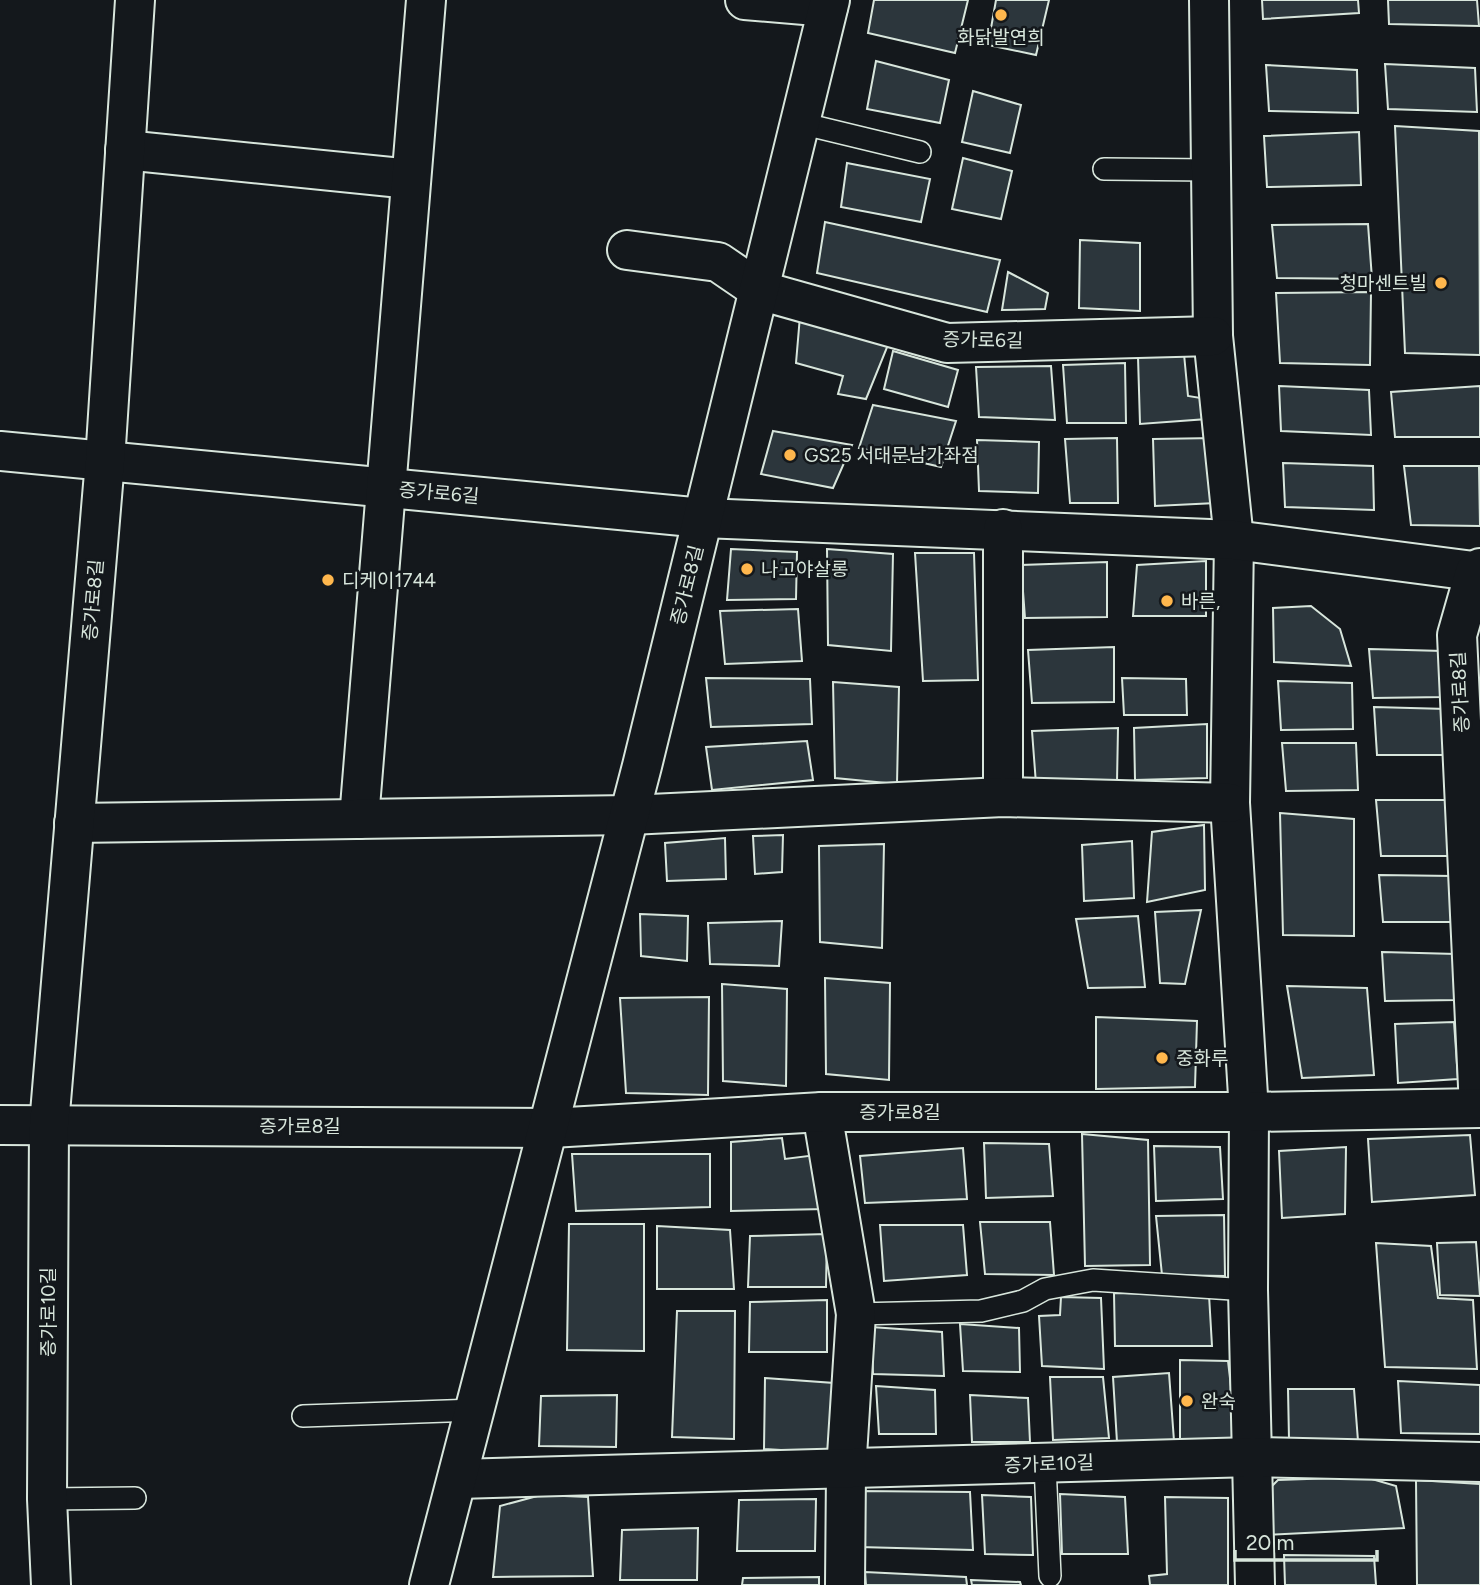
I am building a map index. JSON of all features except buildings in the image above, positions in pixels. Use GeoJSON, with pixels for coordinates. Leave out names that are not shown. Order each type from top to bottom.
{"type":"FeatureCollection","features":[{"type":"Feature","properties":{"kind":"street"},"geometry":{"type":"LineString","coordinates":[[104,461],[135,0]]}},
{"type":"Feature","properties":{"kind":"street","name":"증가로6길"},"geometry":{"type":"LineString","coordinates":[[384,488],[426,0]]}},
{"type":"Feature","properties":{"kind":"street"},"geometry":{"type":"LineString","coordinates":[[703,519],[829,4],[745,0]]}},
{"type":"Feature","properties":{"kind":"street"},"geometry":{"type":"LineString","coordinates":[[1209,0],[1213,336],[1234,540],[1230,803],[1249,1112],[1248,1290],[1255,1585]]}},
{"type":"Feature","properties":{"kind":"street"},"geometry":{"type":"LineString","coordinates":[[125,150],[411,179]]}},
{"type":"Feature","properties":{"kind":"street","name":"증가로6길"},"geometry":{"type":"LineString","coordinates":[[626,250],[718,262],[759,289],[947,343],[1213,336]]}},
{"type":"Feature","properties":{"kind":"street","name":"증가로6길"},"geometry":{"type":"LineString","coordinates":[[0,450],[703,519],[1234,540],[1478,571]]}},
{"type":"Feature","properties":{"kind":"street","name":"증가로8길"},"geometry":{"type":"LineString","coordinates":[[49,1125],[104,461]]}},
{"type":"Feature","properties":{"kind":"street"},"geometry":{"type":"LineString","coordinates":[[359,819],[384,488]]}},
{"type":"Feature","properties":{"kind":"street","name":"증가로8길"},"geometry":{"type":"LineString","coordinates":[[551,1128],[703,519]]}},
{"type":"Feature","properties":{"kind":"street"},"geometry":{"type":"LineString","coordinates":[[1003,529],[1003,797]]}},
{"type":"Feature","properties":{"kind":"street","name":"증가로8길"},"geometry":{"type":"LineString","coordinates":[[0,1125],[551,1128],[822,1112],[1249,1112],[1479,1108],[1457,635],[1478,571]]}},
{"type":"Feature","properties":{"kind":"street"},"geometry":{"type":"LineString","coordinates":[[74,823],[630,815],[1003,797],[1230,803]]}},
{"type":"Feature","properties":{"kind":"street"},"geometry":{"type":"LineString","coordinates":[[822,1112],[856,1314],[846,1471],[845,1585]]}},
{"type":"Feature","properties":{"kind":"street","name":"증가로10길"},"geometry":{"type":"LineString","coordinates":[[49,1125],[47,1499],[51,1585]]}},
{"type":"Feature","properties":{"kind":"street"},"geometry":{"type":"LineString","coordinates":[[429,1585],[551,1128]]}},
{"type":"Feature","properties":{"kind":"street","name":"증가로10길"},"geometry":{"type":"LineString","coordinates":[[458,1479],[846,1471],[1253,1457],[1480,1462]]}},
{"type":"Feature","properties":{"kind":"lane"},"geometry":{"type":"LineString","coordinates":[[800,123],[920,152]]}},
{"type":"Feature","properties":{"kind":"lane"},"geometry":{"type":"LineString","coordinates":[[1104,169],[1211,170]]}},
{"type":"Feature","properties":{"kind":"lane"},"geometry":{"type":"LineString","coordinates":[[856,1314],[981,1311],[1023,1301],[1045,1289],[1093,1280],[1248,1290]]}},
{"type":"Feature","properties":{"kind":"lane"},"geometry":{"type":"LineString","coordinates":[[303,1416],[476,1410]]}},
{"type":"Feature","properties":{"kind":"lane"},"geometry":{"type":"LineString","coordinates":[[1045,1465],[1050,1576]]}},
{"type":"Feature","properties":{"kind":"lane"},"geometry":{"type":"LineString","coordinates":[[47,1499],[135,1498]]}},
{"type":"Feature","properties":{"kind":"place","name":"화닭발연희"},"geometry":{"type":"Point","coordinates":[1001,15]}},
{"type":"Feature","properties":{"kind":"place","name":"청마센트빌"},"geometry":{"type":"Point","coordinates":[1441,283]}},
{"type":"Feature","properties":{"kind":"place","name":"GS25 서대문남가좌점"},"geometry":{"type":"Point","coordinates":[790,455]}},
{"type":"Feature","properties":{"kind":"place","name":"나고야살롱"},"geometry":{"type":"Point","coordinates":[747,569]}},
{"type":"Feature","properties":{"kind":"place","name":"디케이1744"},"geometry":{"type":"Point","coordinates":[328,580]}},
{"type":"Feature","properties":{"kind":"place","name":"바른,"},"geometry":{"type":"Point","coordinates":[1167,601]}},
{"type":"Feature","properties":{"kind":"place","name":"중화루"},"geometry":{"type":"Point","coordinates":[1162,1058]}},
{"type":"Feature","properties":{"kind":"place","name":"완숙"},"geometry":{"type":"Point","coordinates":[1187,1401]}}]}
